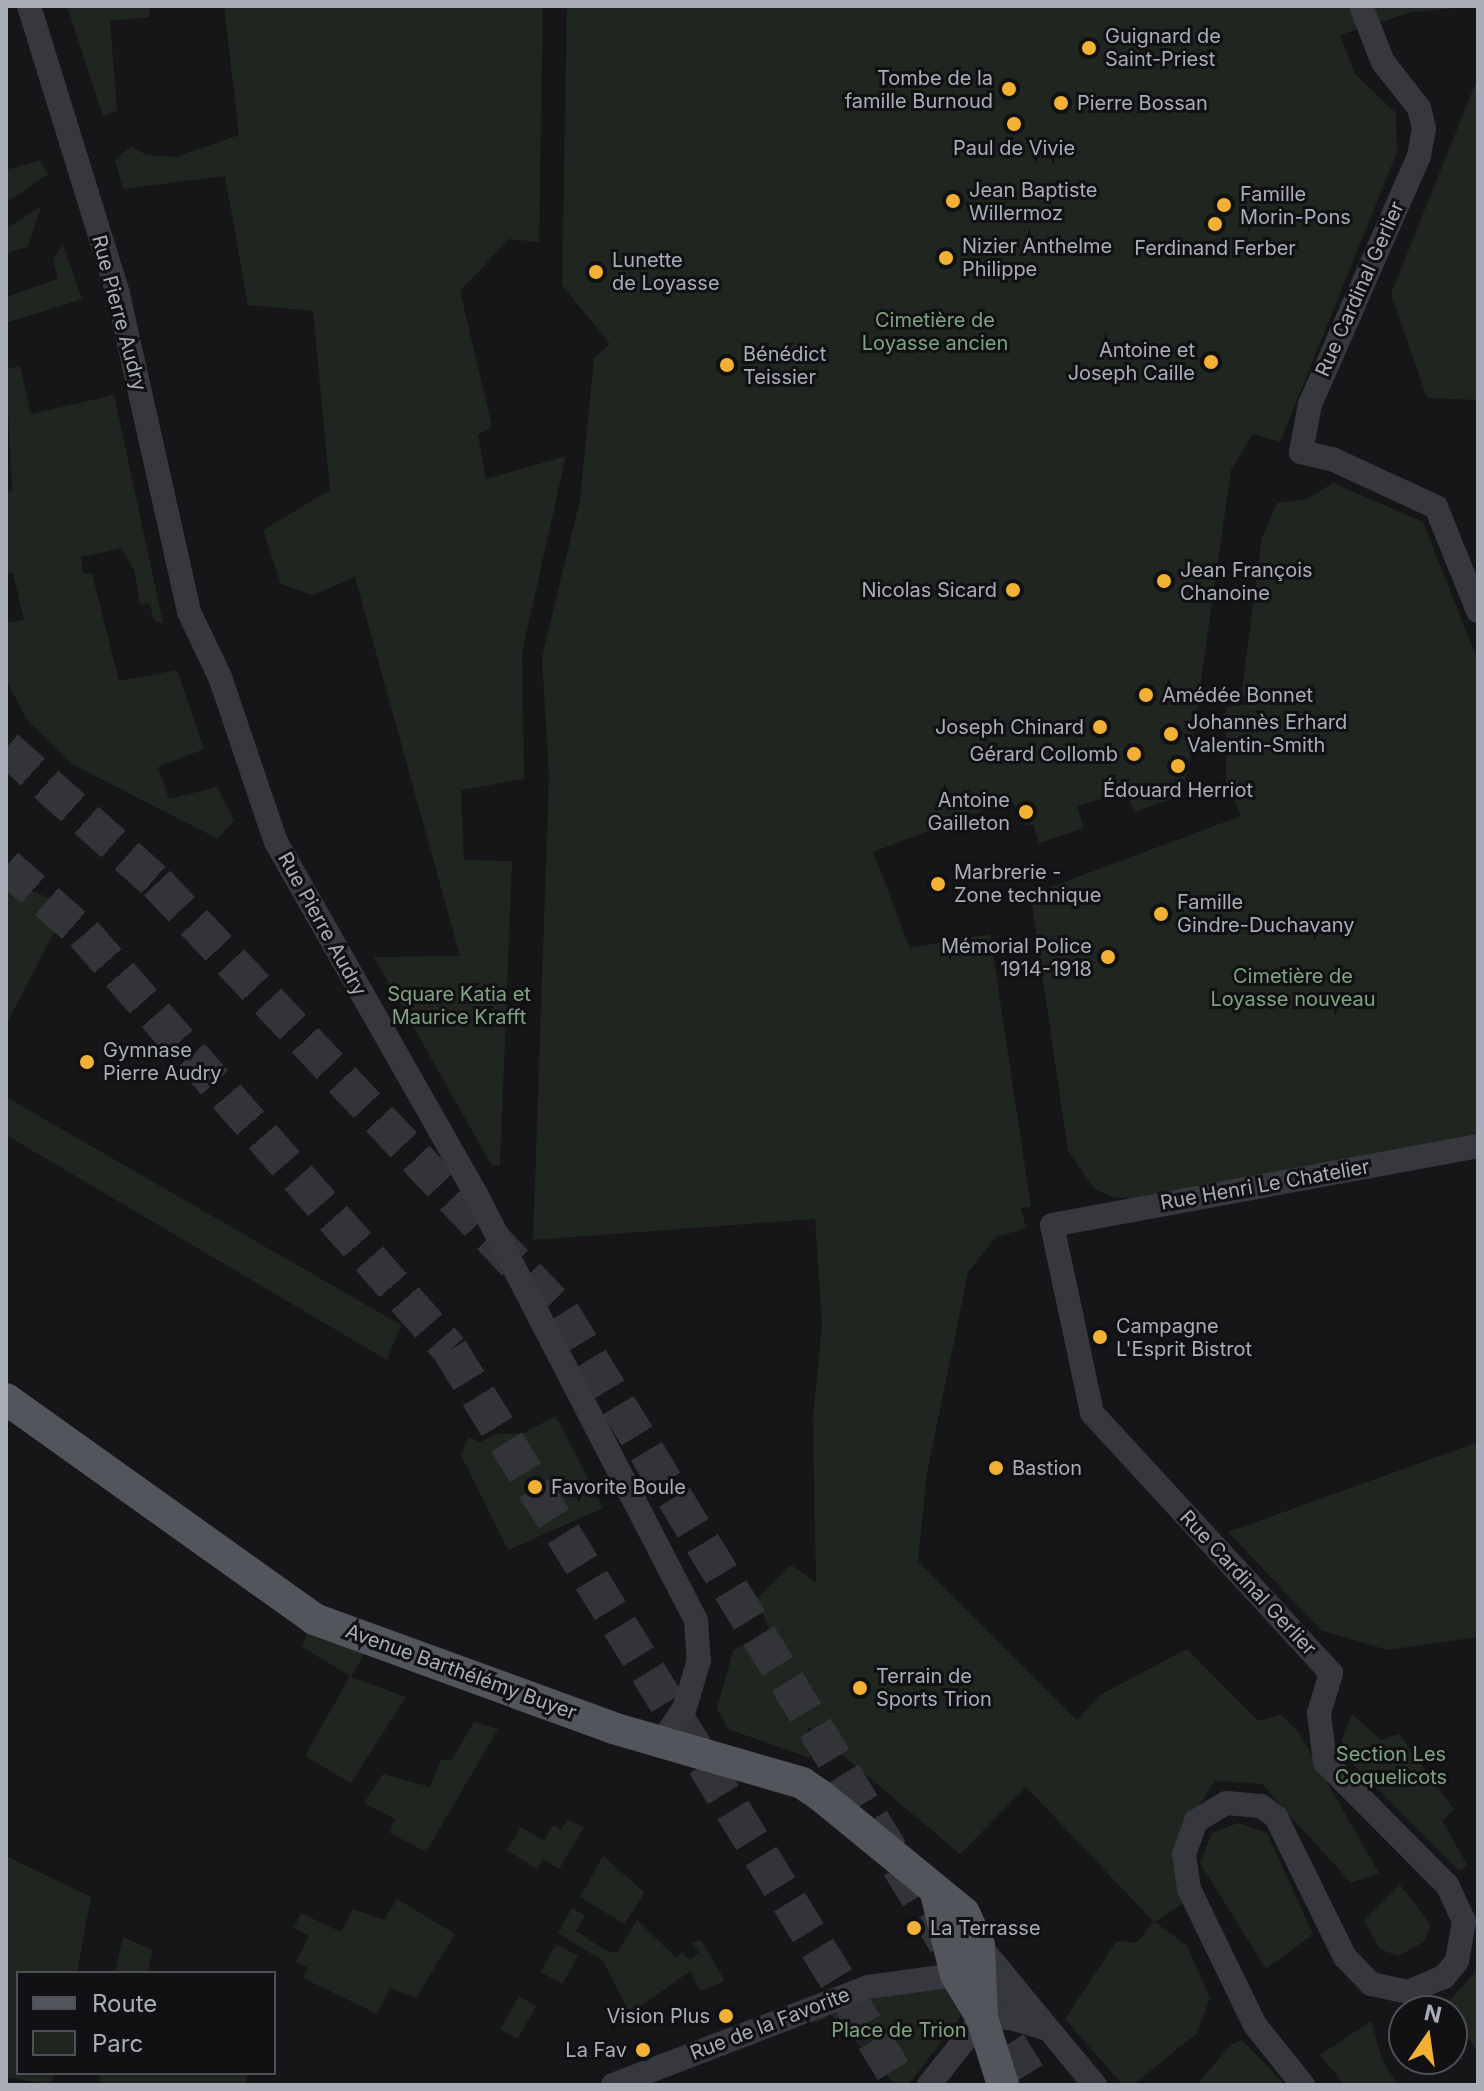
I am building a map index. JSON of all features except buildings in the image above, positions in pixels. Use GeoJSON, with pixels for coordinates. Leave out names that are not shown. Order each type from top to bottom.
{"type":"FeatureCollection","features":[{"type":"Feature","properties":{"kind":"main road","name":"Avenue Barthélémy Buyer"},"geometry":{"type":"LineString","coordinates":[[6,1399],[290,1607],[613,1728],[663,1740],[802,1783],[937,1897]]}},
{"type":"Feature","properties":{"kind":"main road"},"geometry":{"type":"LineString","coordinates":[[937,1897],[964,1913],[979,1945],[957,1977]]}},
{"type":"Feature","properties":{"kind":"main road"},"geometry":{"type":"LineString","coordinates":[[937,1897],[957,1977],[982,2018],[1003,2085]]}},
{"type":"Feature","properties":{"kind":"street","name":"Rue Pierre Audry"},"geometry":{"type":"LineString","coordinates":[[29,6],[118,294],[189,612],[220,677],[276,842],[477,1196],[696,1621],[699,1660],[685,1707],[663,1740]]}},
{"type":"Feature","properties":{"kind":"street","name":"Rue Cardinal Gerlier"},"geometry":{"type":"LineString","coordinates":[[1361,6],[1383,62],[1419,108],[1424,128],[1419,156],[1310,404],[1301,452],[1332,459],[1436,507],[1478,611]]}},
{"type":"Feature","properties":{"kind":"street","name":"Rue Henri Le Chatelier"},"geometry":{"type":"LineString","coordinates":[[1052,1225],[1478,1146]]}},
{"type":"Feature","properties":{"kind":"street","name":"Rue Cardinal Gerlier"},"geometry":{"type":"LineString","coordinates":[[1052,1225],[1092,1413],[1331,1673],[1319,1713],[1325,1762],[1447,1885],[1464,1921],[1457,1961],[1444,1977],[1408,1992],[1371,1984],[1345,1957],[1276,1817],[1261,1806],[1226,1803],[1196,1821],[1184,1854],[1189,1889],[1243,2003],[1303,2085]]}},
{"type":"Feature","properties":{"kind":"street"},"geometry":{"type":"LineString","coordinates":[[979,1945],[1095,2085]]}},
{"type":"Feature","properties":{"kind":"street"},"geometry":{"type":"LineString","coordinates":[[957,1977],[1021,1999]]}},
{"type":"Feature","properties":{"kind":"street","name":"Rue de la Favorite"},"geometry":{"type":"LineString","coordinates":[[613,2085],[836,1997],[957,1977]]}},
{"type":"Feature","properties":{"kind":"street"},"geometry":{"type":"LineString","coordinates":[[929,2084],[982,2018],[1011,2018],[1046,2029]]}},
{"type":"Feature","properties":{"kind":"green space"},"geometry":{"type":"Polygon","coordinates":[[[67,6],[150,6],[149,17],[110,21],[117,111],[103,116],[67,6]]]}},
{"type":"Feature","properties":{"kind":"green space","name":"Square Katia et Maurice Krafft"},"geometry":{"type":"Polygon","coordinates":[[[224,6],[543,6],[539,242],[509,239],[460,291],[492,426],[478,435],[486,479],[566,456],[522,652],[524,779],[461,790],[464,860],[512,861],[500,1165],[492,1166],[374,957],[460,956],[355,577],[313,595],[281,584],[263,530],[330,490],[313,311],[248,305],[225,176],[123,189],[115,160],[131,146],[146,155],[176,157],[239,135],[224,6]]]}},
{"type":"Feature","properties":{"kind":"green space","name":"Cimetière de Loyasse ancien"},"geometry":{"type":"Polygon","coordinates":[[[567,6],[1478,6],[1412,12],[1340,35],[1355,74],[1396,113],[1397,152],[1280,442],[1253,434],[1231,470],[1188,772],[1178,797],[1134,812],[1126,791],[1077,806],[1084,828],[1039,843],[1033,824],[1026,826],[1011,800],[873,852],[910,948],[990,934],[1031,1207],[1021,1208],[1026,1228],[996,1237],[968,1272],[927,1473],[918,1561],[1077,1720],[1102,1694],[1187,1649],[1258,1721],[1281,1715],[1299,1733],[1379,1873],[1351,1883],[1262,1784],[1215,1781],[1173,1846],[1183,1903],[1155,1922],[1187,1946],[1210,1998],[1197,2033],[1133,2085],[1123,2085],[1065,2019],[1117,1941],[1136,1943],[1154,1922],[1026,1787],[960,1854],[808,1726],[810,1758],[728,1729],[717,1708],[733,1651],[747,1642],[756,1661],[777,1650],[757,1598],[791,1565],[816,1582],[813,1418],[822,1324],[815,1219],[533,1240],[549,777],[542,657],[580,500],[594,358],[610,344],[562,285],[567,6]]]}},
{"type":"Feature","properties":{"kind":"green space"},"geometry":{"type":"Polygon","coordinates":[[[1478,77],[1478,400],[1427,398],[1391,294],[1478,77]]]}},
{"type":"Feature","properties":{"kind":"green space"},"geometry":{"type":"Polygon","coordinates":[[[40,160],[48,174],[6,203],[6,170],[40,160]]]}},
{"type":"Feature","properties":{"kind":"green space"},"geometry":{"type":"Polygon","coordinates":[[[41,206],[28,247],[6,253],[6,229],[41,206]]]}},
{"type":"Feature","properties":{"kind":"green space"},"geometry":{"type":"Polygon","coordinates":[[[63,245],[82,299],[6,323],[6,297],[58,279],[53,260],[63,245]]]}},
{"type":"Feature","properties":{"kind":"green space"},"geometry":{"type":"Polygon","coordinates":[[[20,366],[31,414],[114,395],[163,623],[155,622],[149,603],[140,604],[134,570],[121,548],[81,557],[83,573],[92,573],[119,681],[177,670],[204,749],[158,767],[169,799],[217,787],[234,820],[218,839],[72,764],[27,720],[6,680],[6,623],[24,620],[13,573],[6,574],[6,492],[12,491],[6,369],[20,366]]]}},
{"type":"Feature","properties":{"kind":"green space","name":"Cimetière de Loyasse nouveau"},"geometry":{"type":"Polygon","coordinates":[[[1333,483],[1423,522],[1478,661],[1478,1135],[1135,1199],[1112,1197],[1094,1188],[1068,1151],[1032,905],[1040,891],[1241,816],[1226,783],[1226,707],[1246,704],[1242,689],[1262,537],[1277,503],[1307,499],[1333,483]]]}},
{"type":"Feature","properties":{"kind":"green space"},"geometry":{"type":"Polygon","coordinates":[[[6,878],[67,907],[6,1025],[6,878]]]}},
{"type":"Feature","properties":{"kind":"green space"},"geometry":{"type":"Polygon","coordinates":[[[6,1097],[401,1325],[387,1360],[6,1135],[6,1097]]]}},
{"type":"Feature","properties":{"kind":"green space","name":"Favorite Boule"},"geometry":{"type":"Polygon","coordinates":[[[556,1416],[603,1508],[508,1550],[461,1455],[468,1437],[480,1442],[495,1434],[521,1434],[556,1416]]]}},
{"type":"Feature","properties":{"kind":"green space"},"geometry":{"type":"Polygon","coordinates":[[[1478,1442],[1478,1637],[1387,1650],[1321,1630],[1228,1532],[1478,1442]]]}},
{"type":"Feature","properties":{"kind":"green space"},"geometry":{"type":"Polygon","coordinates":[[[308,1629],[365,1653],[351,1677],[406,1697],[351,1783],[305,1756],[350,1676],[302,1647],[308,1629]]]}},
{"type":"Feature","properties":{"kind":"green space","name":"Section Les Coquelicots"},"geometry":{"type":"Polygon","coordinates":[[[1352,1714],[1381,1740],[1399,1734],[1454,1809],[1443,1821],[1467,1865],[1459,1871],[1344,1755],[1342,1740],[1352,1714]]]}},
{"type":"Feature","properties":{"kind":"green space"},"geometry":{"type":"Polygon","coordinates":[[[474,1722],[498,1729],[426,1852],[390,1833],[395,1819],[364,1803],[383,1774],[430,1787],[441,1759],[451,1761],[474,1722]]]}},
{"type":"Feature","properties":{"kind":"green space"},"geometry":{"type":"Polygon","coordinates":[[[567,1820],[584,1827],[559,1869],[543,1859],[537,1869],[507,1850],[521,1827],[544,1841],[554,1825],[561,1830],[567,1820]]]}},
{"type":"Feature","properties":{"kind":"green space"},"geometry":{"type":"Polygon","coordinates":[[[1238,1823],[1267,1833],[1313,1934],[1266,1969],[1200,1863],[1212,1833],[1238,1823]]]}},
{"type":"Feature","properties":{"kind":"green space"},"geometry":{"type":"Polygon","coordinates":[[[6,1856],[91,1897],[77,1971],[16,1971],[16,2075],[54,2075],[51,2085],[6,2077],[6,1856]]]}},
{"type":"Feature","properties":{"kind":"green space"},"geometry":{"type":"Polygon","coordinates":[[[603,1856],[645,1893],[624,1924],[580,1897],[603,1856]]]}},
{"type":"Feature","properties":{"kind":"green space"},"geometry":{"type":"Polygon","coordinates":[[[1400,1885],[1431,1925],[1424,1942],[1398,1956],[1380,1949],[1364,1921],[1400,1885]]]}},
{"type":"Feature","properties":{"kind":"green space"},"geometry":{"type":"Polygon","coordinates":[[[397,1899],[455,1934],[416,1998],[390,1988],[377,2014],[303,1978],[308,1968],[296,1962],[309,1936],[294,1928],[301,1913],[341,1932],[353,1909],[384,1920],[397,1899]]]}},
{"type":"Feature","properties":{"kind":"green space"},"geometry":{"type":"Polygon","coordinates":[[[572,1908],[585,1916],[576,1931],[607,1951],[617,1953],[637,1920],[675,1957],[682,1952],[690,1960],[699,1952],[691,1943],[701,1940],[725,1981],[700,1991],[690,1971],[630,2014],[603,1961],[558,1933],[572,1908]]]}},
{"type":"Feature","properties":{"kind":"green space"},"geometry":{"type":"Polygon","coordinates":[[[123,1937],[153,1950],[148,1971],[115,1971],[123,1937]]]}},
{"type":"Feature","properties":{"kind":"green space"},"geometry":{"type":"Polygon","coordinates":[[[556,1944],[578,1956],[562,1984],[540,1972],[556,1944]]]}},
{"type":"Feature","properties":{"kind":"green space"},"geometry":{"type":"Polygon","coordinates":[[[1478,1968],[1478,2054],[1468,2037],[1468,1995],[1455,1995],[1478,1968]]]}},
{"type":"Feature","properties":{"kind":"green space","name":"Place de Trion"},"geometry":{"type":"Polygon","coordinates":[[[917,1986],[949,1989],[961,2016],[908,2085],[896,2085],[831,2015],[816,2023],[811,2017],[917,1986]]]}},
{"type":"Feature","properties":{"kind":"green space"},"geometry":{"type":"Polygon","coordinates":[[[519,1996],[536,2006],[517,2039],[500,2029],[519,1996]]]}},
{"type":"Feature","properties":{"kind":"green space"},"geometry":{"type":"Polygon","coordinates":[[[1371,2021],[1388,2075],[1392,2075],[1398,2085],[1345,2085],[1320,2055],[1371,2021]]]}},
{"type":"Feature","properties":{"kind":"green space"},"geometry":{"type":"Polygon","coordinates":[[[1242,2040],[1285,2085],[1197,2085],[1230,2045],[1242,2040]]]}},
{"type":"Feature","properties":{"kind":"green space"},"geometry":{"type":"Polygon","coordinates":[[[100,2075],[247,2075],[245,2085],[112,2085],[98,2081],[100,2075]]]}},
{"type":"Feature","properties":{"kind":"tunnel"},"geometry":{"type":"LineString","coordinates":[[6,748],[157,883],[562,1313],[947,1944]]}},
{"type":"Feature","properties":{"kind":"tunnel"},"geometry":{"type":"LineString","coordinates":[[6,866],[84,934],[450,1350],[902,2085]]}},
{"type":"Feature","properties":{"kind":"tunnel"},"geometry":{"type":"LineString","coordinates":[[980,1998],[1034,2085]]}},
{"type":"Feature","properties":{"kind":"place","name":"Guignard de Saint-Priest"},"geometry":{"type":"Point","coordinates":[1089,48]}},
{"type":"Feature","properties":{"kind":"place","name":"Tombe de la famille Burnoud"},"geometry":{"type":"Point","coordinates":[1009,89]}},
{"type":"Feature","properties":{"kind":"place","name":"Pierre Bossan"},"geometry":{"type":"Point","coordinates":[1061,103]}},
{"type":"Feature","properties":{"kind":"place","name":"Paul de Vivie"},"geometry":{"type":"Point","coordinates":[1014,124]}},
{"type":"Feature","properties":{"kind":"place","name":"Jean Baptiste Willermoz"},"geometry":{"type":"Point","coordinates":[953,201]}},
{"type":"Feature","properties":{"kind":"place","name":"Famille Morin-Pons"},"geometry":{"type":"Point","coordinates":[1224,205]}},
{"type":"Feature","properties":{"kind":"place","name":"Ferdinand Ferber"},"geometry":{"type":"Point","coordinates":[1215,224]}},
{"type":"Feature","properties":{"kind":"place","name":"Nizier Anthelme Philippe"},"geometry":{"type":"Point","coordinates":[946,258]}},
{"type":"Feature","properties":{"kind":"place","name":"Lunette de Loyasse"},"geometry":{"type":"Point","coordinates":[596,272]}},
{"type":"Feature","properties":{"kind":"place","name":"Antoine et Joseph Caille"},"geometry":{"type":"Point","coordinates":[1211,362]}},
{"type":"Feature","properties":{"kind":"place","name":"Bénédict Teissier"},"geometry":{"type":"Point","coordinates":[727,365]}},
{"type":"Feature","properties":{"kind":"place","name":"Jean François Chanoine"},"geometry":{"type":"Point","coordinates":[1164,581]}},
{"type":"Feature","properties":{"kind":"place","name":"Nicolas Sicard"},"geometry":{"type":"Point","coordinates":[1013,590]}},
{"type":"Feature","properties":{"kind":"place","name":"Amédée Bonnet"},"geometry":{"type":"Point","coordinates":[1146,695]}},
{"type":"Feature","properties":{"kind":"place","name":"Joseph Chinard"},"geometry":{"type":"Point","coordinates":[1100,727]}},
{"type":"Feature","properties":{"kind":"place","name":"Johannès Erhard Valentin-Smith"},"geometry":{"type":"Point","coordinates":[1171,734]}},
{"type":"Feature","properties":{"kind":"place","name":"Gérard Collomb"},"geometry":{"type":"Point","coordinates":[1134,754]}},
{"type":"Feature","properties":{"kind":"place","name":"Édouard Herriot"},"geometry":{"type":"Point","coordinates":[1178,766]}},
{"type":"Feature","properties":{"kind":"place","name":"Antoine Gailleton"},"geometry":{"type":"Point","coordinates":[1026,812]}},
{"type":"Feature","properties":{"kind":"place","name":"Marbrerie - Zone technique"},"geometry":{"type":"Point","coordinates":[938,884]}},
{"type":"Feature","properties":{"kind":"place","name":"Famille Gindre-Duchavany"},"geometry":{"type":"Point","coordinates":[1161,914]}},
{"type":"Feature","properties":{"kind":"place","name":"Mémorial Police 1914-1918"},"geometry":{"type":"Point","coordinates":[1108,957]}},
{"type":"Feature","properties":{"kind":"place","name":"Gymnase Pierre Audry"},"geometry":{"type":"Point","coordinates":[87,1062]}},
{"type":"Feature","properties":{"kind":"place","name":"Campagne L'Esprit Bistrot"},"geometry":{"type":"Point","coordinates":[1100,1337]}},
{"type":"Feature","properties":{"kind":"place","name":"Bastion"},"geometry":{"type":"Point","coordinates":[996,1468]}},
{"type":"Feature","properties":{"kind":"place","name":"Favorite Boule"},"geometry":{"type":"Point","coordinates":[535,1487]}},
{"type":"Feature","properties":{"kind":"place","name":"Terrain de Sports Trion"},"geometry":{"type":"Point","coordinates":[860,1688]}},
{"type":"Feature","properties":{"kind":"place","name":"La Terrasse"},"geometry":{"type":"Point","coordinates":[914,1928]}},
{"type":"Feature","properties":{"kind":"place","name":"Vision Plus"},"geometry":{"type":"Point","coordinates":[726,2016]}},
{"type":"Feature","properties":{"kind":"place","name":"La Fav"},"geometry":{"type":"Point","coordinates":[643,2050]}}]}
